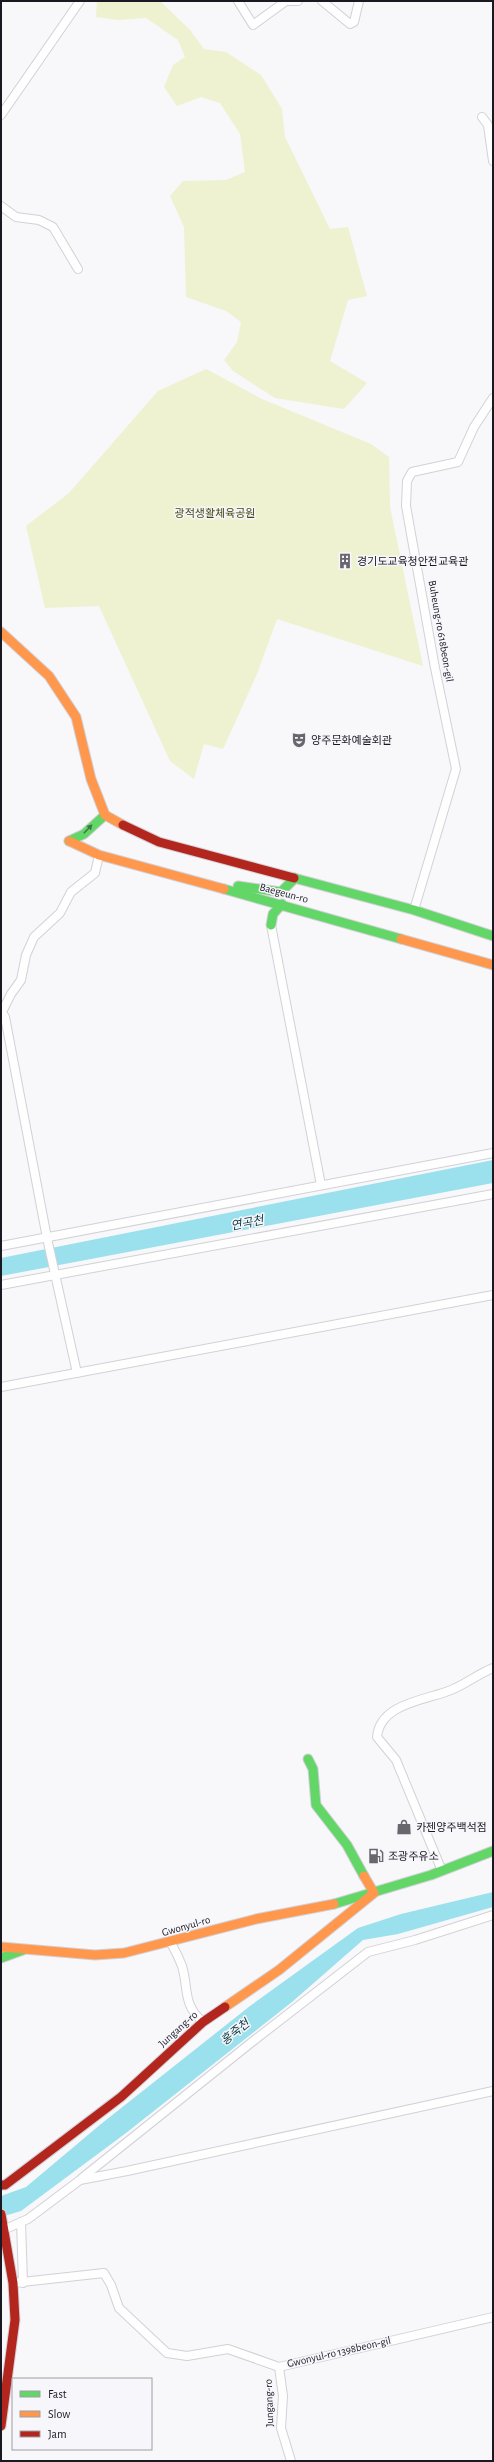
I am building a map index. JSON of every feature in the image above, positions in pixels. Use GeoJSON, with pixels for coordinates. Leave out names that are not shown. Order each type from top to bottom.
{"type":"FeatureCollection","features":[{"type":"Feature","properties":{"kind":"street"},"geometry":{"type":"LineString","coordinates":[[1,116],[80,1]]}},
{"type":"Feature","properties":{"kind":"street"},"geometry":{"type":"LineString","coordinates":[[238,1],[253,25],[286,1],[298,1]]}},
{"type":"Feature","properties":{"kind":"street"},"geometry":{"type":"LineString","coordinates":[[322,1],[350,24],[354,22],[359,1]]}},
{"type":"Feature","properties":{"kind":"street"},"geometry":{"type":"LineString","coordinates":[[482,117],[488,124],[493,161]]}},
{"type":"Feature","properties":{"kind":"street"},"geometry":{"type":"LineString","coordinates":[[1,206],[16,217],[39,220],[53,227],[78,269]]}},
{"type":"Feature","properties":{"kind":"street","name":"Buheung-ro 618beon-gil"},"geometry":{"type":"LineString","coordinates":[[414,910],[456,769],[435,668],[406,506],[407,481],[412,472],[458,462],[474,427],[493,398]]}},
{"type":"Feature","properties":{"kind":"street"},"geometry":{"type":"LineString","coordinates":[[1,632],[49,676],[76,717],[91,779],[105,814],[113,820],[159,842],[414,910],[493,936]]}},
{"type":"Feature","properties":{"kind":"street","name":"Baegeun-ro"},"geometry":{"type":"LineString","coordinates":[[105,814],[84,834],[69,841],[99,855],[286,905],[493,965]]}},
{"type":"Feature","properties":{"kind":"street"},"geometry":{"type":"LineString","coordinates":[[77,1373],[47,1238],[6,1017],[2,1013],[11,994],[21,980],[26,955],[34,938],[60,912],[71,892],[95,873],[99,855]]}},
{"type":"Feature","properties":{"kind":"street"},"geometry":{"type":"LineString","coordinates":[[198,882],[281,892],[295,878]]}},
{"type":"Feature","properties":{"kind":"street"},"geometry":{"type":"LineString","coordinates":[[295,878],[286,905],[273,914],[271,925],[321,1185]]}},
{"type":"Feature","properties":{"kind":"street"},"geometry":{"type":"LineString","coordinates":[[1,1246],[493,1153]]}},
{"type":"Feature","properties":{"kind":"street"},"geometry":{"type":"LineString","coordinates":[[1,1284],[493,1194]]}},
{"type":"Feature","properties":{"kind":"street"},"geometry":{"type":"LineString","coordinates":[[1,1387],[493,1295]]}},
{"type":"Feature","properties":{"kind":"street"},"geometry":{"type":"LineString","coordinates":[[442,1871],[396,1760],[377,1736],[378,1727],[388,1714],[395,1710],[409,1703],[452,1689],[493,1668]]}},
{"type":"Feature","properties":{"kind":"street"},"geometry":{"type":"LineString","coordinates":[[308,1759],[313,1769],[316,1805],[347,1845],[374,1893]]}},
{"type":"Feature","properties":{"kind":"street","name":"Gwonyul-ro"},"geometry":{"type":"LineString","coordinates":[[1,1947],[95,1955],[124,1953],[172,1943],[233,1924],[346,1902],[442,1871],[493,1851]]}},
{"type":"Feature","properties":{"kind":"street","name":"Jungang-ro"},"geometry":{"type":"LineString","coordinates":[[1,2185],[5,2185],[32,2166],[121,2097],[203,2022],[278,1970],[374,1893]]}},
{"type":"Feature","properties":{"kind":"street"},"geometry":{"type":"LineString","coordinates":[[1,2426],[14,2338],[13,2283],[2,2225],[21,2222],[80,2180],[252,2042],[368,1952],[415,1940],[493,1915]]}},
{"type":"Feature","properties":{"kind":"street"},"geometry":{"type":"LineString","coordinates":[[172,1943],[182,1966],[185,1988],[192,2012],[203,2022]]}},
{"type":"Feature","properties":{"kind":"street"},"geometry":{"type":"LineString","coordinates":[[1,1958],[27,1949]]}},
{"type":"Feature","properties":{"kind":"street"},"geometry":{"type":"LineString","coordinates":[[80,2180],[493,2091]]}},
{"type":"Feature","properties":{"kind":"street"},"geometry":{"type":"LineString","coordinates":[[21,2222],[22,2283]]}},
{"type":"Feature","properties":{"kind":"street","name":"Gwonyul-ro 1398beon-gil"},"geometry":{"type":"LineString","coordinates":[[13,2283],[104,2273],[111,2284],[119,2308],[168,2353],[187,2356],[228,2349],[279,2367],[493,2317]]}},
{"type":"Feature","properties":{"kind":"street","name":"Jungang-ro"},"geometry":{"type":"LineString","coordinates":[[279,2367],[283,2396],[281,2428],[291,2461]]}},
{"type":"Feature","properties":{"kind":"green space"},"geometry":{"type":"Polygon","coordinates":[[[97,1],[160,1],[190,30],[204,49],[226,52],[261,75],[282,109],[285,137],[330,229],[348,227],[367,296],[348,300],[330,361],[367,383],[344,409],[275,398],[233,371],[224,360],[237,342],[241,322],[226,311],[186,297],[184,227],[170,196],[183,181],[226,180],[245,172],[240,134],[220,103],[201,97],[177,106],[164,87],[173,65],[185,57],[178,40],[146,18],[118,20],[96,17],[97,1]]]}},
{"type":"Feature","properties":{"kind":"green space","name":"광적생활체육공원"},"geometry":{"type":"Polygon","coordinates":[[[206,369],[262,399],[371,444],[389,457],[390,507],[423,666],[277,619],[257,674],[223,749],[204,744],[194,779],[170,761],[99,606],[45,608],[26,526],[69,493],[158,391],[206,369]]]}},
{"type":"Feature","properties":{"kind":"water","name":"연곡천"},"geometry":{"type":"Polygon","coordinates":[[[493,1160],[493,1183],[1,1276],[1,1258],[493,1160]]]}},
{"type":"Feature","properties":{"kind":"water","name":"홍죽천"},"geometry":{"type":"Polygon","coordinates":[[[493,1892],[493,1907],[398,1934],[363,1940],[292,2002],[126,2133],[21,2211],[1,2217],[1,2196],[26,2187],[101,2124],[250,2006],[358,1928],[401,1914],[493,1892]]]}},
{"type":"Feature","properties":{"kind":"traffic: fast"},"geometry":{"type":"LineString","coordinates":[[69,841],[84,834],[105,815]]}},
{"type":"Feature","properties":{"kind":"traffic: fast"},"geometry":{"type":"LineString","coordinates":[[294,878],[414,910],[493,936]]}},
{"type":"Feature","properties":{"kind":"traffic: fast"},"geometry":{"type":"LineString","coordinates":[[238,886],[281,892],[295,878]]}},
{"type":"Feature","properties":{"kind":"traffic: fast"},"geometry":{"type":"LineString","coordinates":[[224,889],[401,939]]}},
{"type":"Feature","properties":{"kind":"traffic: fast"},"geometry":{"type":"LineString","coordinates":[[271,925],[273,914],[282,904]]}},
{"type":"Feature","properties":{"kind":"traffic: fast"},"geometry":{"type":"LineString","coordinates":[[308,1759],[313,1769],[316,1805],[347,1845],[364,1876]]}},
{"type":"Feature","properties":{"kind":"traffic: fast"},"geometry":{"type":"LineString","coordinates":[[334,1904],[431,1875],[493,1851]]}},
{"type":"Feature","properties":{"kind":"traffic: fast"},"geometry":{"type":"LineString","coordinates":[[1,1958],[23,1950]]}},
{"type":"Feature","properties":{"kind":"traffic: slow"},"geometry":{"type":"LineString","coordinates":[[1,632],[49,676],[76,717],[91,779],[105,815],[123,825]]}},
{"type":"Feature","properties":{"kind":"traffic: slow"},"geometry":{"type":"LineString","coordinates":[[69,841],[99,855],[224,889]]}},
{"type":"Feature","properties":{"kind":"traffic: slow"},"geometry":{"type":"LineString","coordinates":[[401,939],[493,965]]}},
{"type":"Feature","properties":{"kind":"traffic: slow"},"geometry":{"type":"LineString","coordinates":[[225,2007],[279,1970],[374,1893],[364,1876]]}},
{"type":"Feature","properties":{"kind":"traffic: slow"},"geometry":{"type":"LineString","coordinates":[[1,1947],[95,1955],[124,1953],[256,1919],[334,1904]]}},
{"type":"Feature","properties":{"kind":"traffic: jam"},"geometry":{"type":"LineString","coordinates":[[123,825],[159,842],[294,878]]}},
{"type":"Feature","properties":{"kind":"traffic: jam"},"geometry":{"type":"LineString","coordinates":[[1,2185],[5,2185],[121,2097],[203,2022],[225,2007]]}},
{"type":"Feature","properties":{"kind":"traffic: jam"},"geometry":{"type":"LineString","coordinates":[[1,2214],[13,2283],[15,2320],[1,2426]]}},
{"type":"Feature","properties":{"kind":"place","name":"경기도교육청안전교육관"},"geometry":{"type":"Point","coordinates":[345,561]}},
{"type":"Feature","properties":{"kind":"place","name":"양주문화예술회관"},"geometry":{"type":"Point","coordinates":[299,740]}},
{"type":"Feature","properties":{"kind":"place","name":"카젠양주백석점"},"geometry":{"type":"Point","coordinates":[404,1827]}},
{"type":"Feature","properties":{"kind":"place","name":"조광주유소"},"geometry":{"type":"Point","coordinates":[376,1856]}}]}
